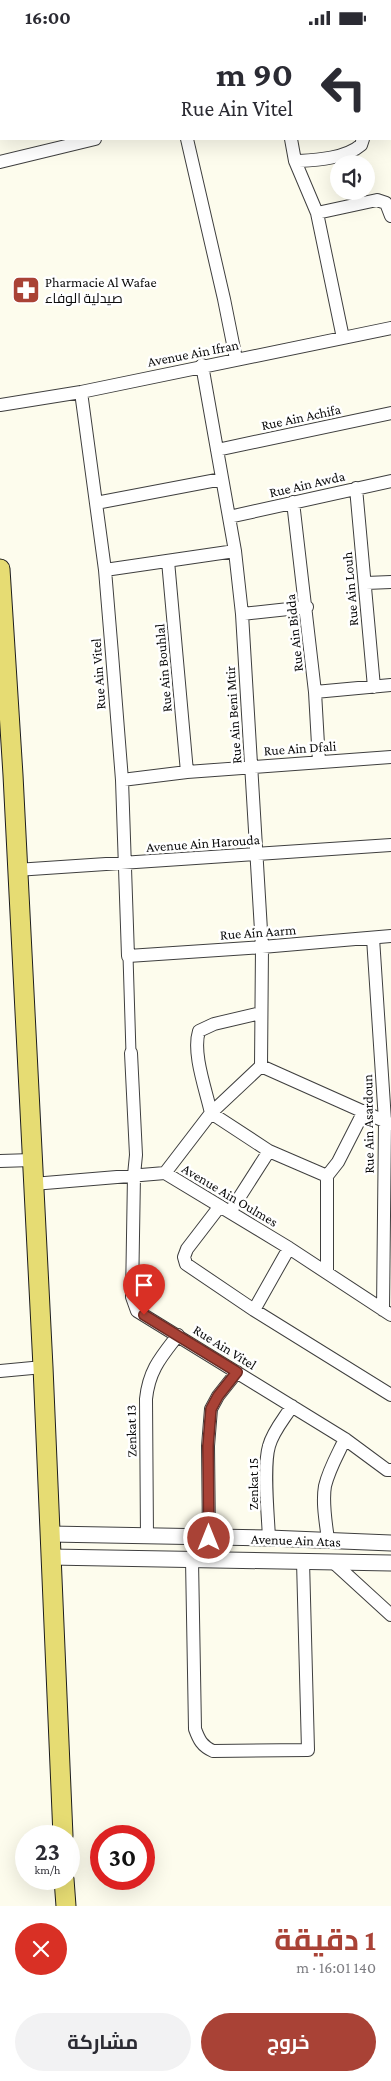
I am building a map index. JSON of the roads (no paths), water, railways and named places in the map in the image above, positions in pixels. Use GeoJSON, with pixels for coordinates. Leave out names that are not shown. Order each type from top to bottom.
{"type":"FeatureCollection","features":[{"type":"Feature","properties":{"kind":"main road"},"geometry":{"type":"LineString","coordinates":[[0,582],[6,776],[16,870],[43,1367],[62,1825]]}},
{"type":"Feature","properties":{"kind":"main road"},"geometry":{"type":"LineString","coordinates":[[65,1890],[66,1906]]}},
{"type":"Feature","properties":{"kind":"street"},"geometry":{"type":"LineString","coordinates":[[0,162],[91,140]]}},
{"type":"Feature","properties":{"kind":"street"},"geometry":{"type":"LineString","coordinates":[[188,140],[236,359]]}},
{"type":"Feature","properties":{"kind":"street"},"geometry":{"type":"LineString","coordinates":[[291,140],[295,161],[318,213],[342,338]]}},
{"type":"Feature","properties":{"kind":"street"},"geometry":{"type":"LineString","coordinates":[[295,161],[321,159],[349,152],[361,145],[363,140]]}},
{"type":"Feature","properties":{"kind":"street"},"geometry":{"type":"LineString","coordinates":[[318,213],[377,200],[386,203],[391,216]]}},
{"type":"Feature","properties":{"kind":"street","name":"Avenue Ain Ifran"},"geometry":{"type":"LineString","coordinates":[[0,405],[81,392],[202,365],[391,328]]}},
{"type":"Feature","properties":{"kind":"street","name":"Rue Ain Beni Mtir"},"geometry":{"type":"LineString","coordinates":[[202,365],[235,551],[242,614],[262,947],[261,1066]]}},
{"type":"Feature","properties":{"kind":"street","name":"Rue Ain Vitel"},"geometry":{"type":"LineString","coordinates":[[81,392],[105,570],[122,779],[128,956]]}},
{"type":"Feature","properties":{"kind":"street","name":"Rue Ain Achifa"},"geometry":{"type":"LineString","coordinates":[[217,450],[391,413]]}},
{"type":"Feature","properties":{"kind":"street"},"geometry":{"type":"LineString","coordinates":[[96,503],[222,479]]}},
{"type":"Feature","properties":{"kind":"street","name":"Rue Ain Awda"},"geometry":{"type":"LineString","coordinates":[[229,517],[391,481]]}},
{"type":"Feature","properties":{"kind":"street","name":"Rue Ain Louh"},"geometry":{"type":"LineString","coordinates":[[356,488],[374,687]]}},
{"type":"Feature","properties":{"kind":"street","name":"Rue Ain Bidda"},"geometry":{"type":"LineString","coordinates":[[293,502],[307,607],[319,762]]}},
{"type":"Feature","properties":{"kind":"street"},"geometry":{"type":"LineString","coordinates":[[105,570],[235,551]]}},
{"type":"Feature","properties":{"kind":"street","name":"Rue Ain Bouhlal"},"geometry":{"type":"LineString","coordinates":[[168,561],[187,772]]}},
{"type":"Feature","properties":{"kind":"street"},"geometry":{"type":"LineString","coordinates":[[366,583],[391,582]]}},
{"type":"Feature","properties":{"kind":"street"},"geometry":{"type":"LineString","coordinates":[[242,614],[307,607]]}},
{"type":"Feature","properties":{"kind":"street"},"geometry":{"type":"LineString","coordinates":[[315,692],[391,685]]}},
{"type":"Feature","properties":{"kind":"street","name":"Rue Ain Dfali"},"geometry":{"type":"LineString","coordinates":[[122,779],[187,772],[391,757]]}},
{"type":"Feature","properties":{"kind":"street","name":"Avenue Ain Harouda"},"geometry":{"type":"LineString","coordinates":[[16,870],[391,845]]}},
{"type":"Feature","properties":{"kind":"street","name":"Rue Ain Aarm"},"geometry":{"type":"LineString","coordinates":[[128,956],[391,936]]}},
{"type":"Feature","properties":{"kind":"street","name":"Rue Ain Asardoun"},"geometry":{"type":"LineString","coordinates":[[373,937],[388,1123],[387,1313]]}},
{"type":"Feature","properties":{"kind":"street"},"geometry":{"type":"LineString","coordinates":[[128,956],[131,1053]]}},
{"type":"Feature","properties":{"kind":"street"},"geometry":{"type":"LineString","coordinates":[[261,1013],[214,1024],[199,1031],[198,1056],[211,1113],[269,1151],[327,1176]]}},
{"type":"Feature","properties":{"kind":"street","name":"Rue Ain Vitel"},"geometry":{"type":"LineString","coordinates":[[131,1053],[136,1128],[132,1297],[137,1311],[345,1439],[389,1470]]}},
{"type":"Feature","properties":{"kind":"street"},"geometry":{"type":"LineString","coordinates":[[165,1173],[211,1113],[261,1066],[388,1123]]}},
{"type":"Feature","properties":{"kind":"street"},"geometry":{"type":"LineString","coordinates":[[327,1273],[327,1176],[338,1162],[364,1111]]}},
{"type":"Feature","properties":{"kind":"street"},"geometry":{"type":"LineString","coordinates":[[269,1151],[225,1209],[187,1249],[184,1260],[190,1268],[254,1310],[391,1395]]}},
{"type":"Feature","properties":{"kind":"street"},"geometry":{"type":"LineString","coordinates":[[0,1161],[32,1160]]}},
{"type":"Feature","properties":{"kind":"street","name":"Avenue Ain Oulmes"},"geometry":{"type":"LineString","coordinates":[[33,1184],[165,1173],[289,1248],[387,1313]]}},
{"type":"Feature","properties":{"kind":"street"},"geometry":{"type":"LineString","coordinates":[[254,1310],[289,1248]]}},
{"type":"Feature","properties":{"kind":"street","name":"Zenkat 13"},"geometry":{"type":"LineString","coordinates":[[147,1537],[147,1382],[153,1368],[178,1335]]}},
{"type":"Feature","properties":{"kind":"street"},"geometry":{"type":"LineString","coordinates":[[0,1371],[43,1367]]}},
{"type":"Feature","properties":{"kind":"street"},"geometry":{"type":"LineString","coordinates":[[209,1538],[208,1436],[211,1409],[218,1396],[237,1372]]}},
{"type":"Feature","properties":{"kind":"street","name":"Zenkat 15"},"geometry":{"type":"LineString","coordinates":[[269,1538],[268,1447],[274,1433],[292,1406]]}},
{"type":"Feature","properties":{"kind":"street"},"geometry":{"type":"LineString","coordinates":[[328,1540],[324,1498],[325,1486],[328,1474],[345,1439]]}},
{"type":"Feature","properties":{"kind":"street","name":"Avenue Ain Atas"},"geometry":{"type":"LineString","coordinates":[[50,1534],[269,1538],[391,1543]]}},
{"type":"Feature","properties":{"kind":"street","name":"Avenue Ain Atas"},"geometry":{"type":"LineString","coordinates":[[50,1557],[391,1563]]}},
{"type":"Feature","properties":{"kind":"street"},"geometry":{"type":"LineString","coordinates":[[192,1560],[195,1729],[198,1738],[205,1747],[213,1751],[308,1750],[303,1561]]}},
{"type":"Feature","properties":{"kind":"street"},"geometry":{"type":"LineString","coordinates":[[333,1562],[391,1615]]}},
{"type":"Feature","properties":{"kind":"place","name":"Pharmacie Al Wafae صيدلية الوفاء"},"geometry":{"type":"Point","coordinates":[26,290]}}]}
